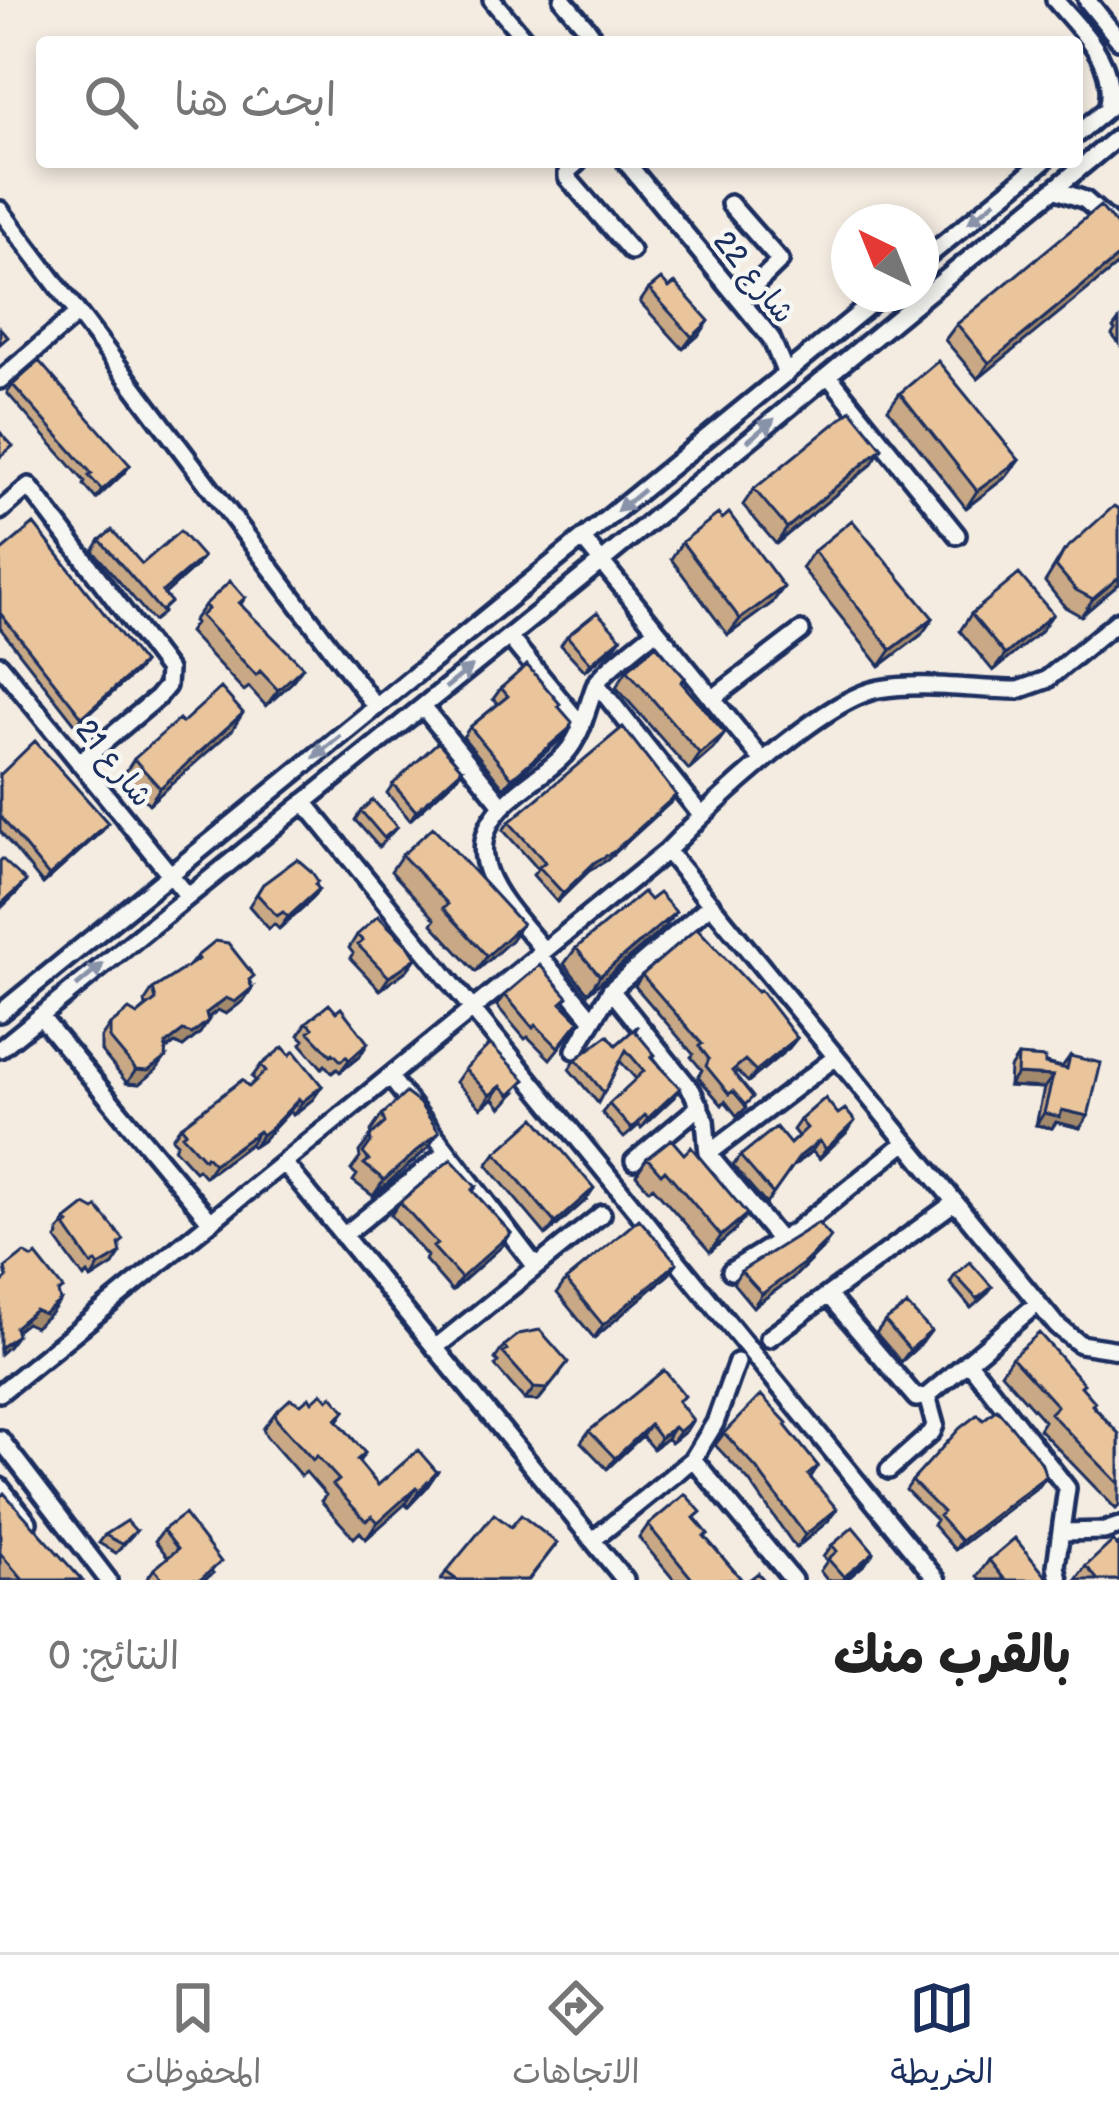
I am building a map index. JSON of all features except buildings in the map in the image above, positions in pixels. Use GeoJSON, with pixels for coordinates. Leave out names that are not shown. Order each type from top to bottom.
{"type":"FeatureCollection","features":[{"type":"Feature","properties":{"kind":"street"},"geometry":{"type":"LineString","coordinates":[[492,0],[522,36]]}},
{"type":"Feature","properties":{"kind":"street"},"geometry":{"type":"LineString","coordinates":[[562,0],[590,32],[588,36]]}},
{"type":"Feature","properties":{"kind":"street"},"geometry":{"type":"LineString","coordinates":[[1055,0],[1107,63],[1113,78],[1113,104],[1083,129]]}},
{"type":"Feature","properties":{"kind":"street"},"geometry":{"type":"LineString","coordinates":[[1087,0],[1119,40]]}},
{"type":"Feature","properties":{"kind":"street"},"geometry":{"type":"LineString","coordinates":[[1083,165],[1119,136]]}},
{"type":"Feature","properties":{"kind":"street"},"geometry":{"type":"LineString","coordinates":[[571,168],[568,177],[631,250]]}},
{"type":"Feature","properties":{"kind":"street","name":"شارع 22"},"geometry":{"type":"LineString","coordinates":[[631,168],[771,338],[785,374]]}},
{"type":"Feature","properties":{"kind":"street"},"geometry":{"type":"LineString","coordinates":[[939,247],[1036,168]]}},
{"type":"Feature","properties":{"kind":"street"},"geometry":{"type":"LineString","coordinates":[[0,1049],[1080,168]]}},
{"type":"Feature","properties":{"kind":"street"},"geometry":{"type":"LineString","coordinates":[[1054,189],[1085,200],[1119,230]]}},
{"type":"Feature","properties":{"kind":"street"},"geometry":{"type":"LineString","coordinates":[[730,204],[780,261],[740,300]]}},
{"type":"Feature","properties":{"kind":"street"},"geometry":{"type":"LineString","coordinates":[[2,217],[376,707]]}},
{"type":"Feature","properties":{"kind":"street"},"geometry":{"type":"LineString","coordinates":[[0,1013],[861,312]]}},
{"type":"Feature","properties":{"kind":"street"},"geometry":{"type":"LineString","coordinates":[[894,312],[898,317]]}},
{"type":"Feature","properties":{"kind":"street"},"geometry":{"type":"LineString","coordinates":[[0,380],[78,313]]}},
{"type":"Feature","properties":{"kind":"street"},"geometry":{"type":"LineString","coordinates":[[828,375],[957,535]]}},
{"type":"Feature","properties":{"kind":"street"},"geometry":{"type":"LineString","coordinates":[[0,511],[29,487],[37,494],[168,670],[166,686],[157,698],[79,763]]}},
{"type":"Feature","properties":{"kind":"street"},"geometry":{"type":"LineString","coordinates":[[583,539],[763,761]]}},
{"type":"Feature","properties":{"kind":"street"},"geometry":{"type":"LineString","coordinates":[[0,1393],[667,851],[763,761],[849,701],[892,687],[1018,690],[1033,686],[1119,620]]}},
{"type":"Feature","properties":{"kind":"street"},"geometry":{"type":"LineString","coordinates":[[592,1019],[489,882],[484,866],[486,834],[503,806],[566,753],[582,726],[596,683],[656,630]]}},
{"type":"Feature","properties":{"kind":"street"},"geometry":{"type":"LineString","coordinates":[[712,699],[802,631]]}},
{"type":"Feature","properties":{"kind":"street"},"geometry":{"type":"LineString","coordinates":[[508,637],[582,726]]}},
{"type":"Feature","properties":{"kind":"street","name":"شارع 21"},"geometry":{"type":"LineString","coordinates":[[0,665],[187,895]]}},
{"type":"Feature","properties":{"kind":"street"},"geometry":{"type":"LineString","coordinates":[[596,683],[701,815]]}},
{"type":"Feature","properties":{"kind":"street"},"geometry":{"type":"LineString","coordinates":[[423,706],[503,806]]}},
{"type":"Feature","properties":{"kind":"street"},"geometry":{"type":"LineString","coordinates":[[304,802],[938,1580]]}},
{"type":"Feature","properties":{"kind":"street"},"geometry":{"type":"LineString","coordinates":[[667,851],[1067,1336],[1080,1344],[1119,1350]]}},
{"type":"Feature","properties":{"kind":"street"},"geometry":{"type":"LineString","coordinates":[[575,1050],[610,990],[710,904]]}},
{"type":"Feature","properties":{"kind":"street"},"geometry":{"type":"LineString","coordinates":[[610,990],[700,1106],[708,1154],[779,1239]]}},
{"type":"Feature","properties":{"kind":"street"},"geometry":{"type":"LineString","coordinates":[[40,1016],[211,1222]]}},
{"type":"Feature","properties":{"kind":"street"},"geometry":{"type":"LineString","coordinates":[[708,1154],[836,1057]]}},
{"type":"Feature","properties":{"kind":"street"},"geometry":{"type":"LineString","coordinates":[[390,1077],[536,1267]]}},
{"type":"Feature","properties":{"kind":"street"},"geometry":{"type":"LineString","coordinates":[[634,1161],[700,1106]]}},
{"type":"Feature","properties":{"kind":"street"},"geometry":{"type":"LineString","coordinates":[[731,1271],[794,1232],[906,1142]]}},
{"type":"Feature","properties":{"kind":"street"},"geometry":{"type":"LineString","coordinates":[[343,1236],[447,1152]]}},
{"type":"Feature","properties":{"kind":"street"},"geometry":{"type":"LineString","coordinates":[[284,1163],[626,1580]]}},
{"type":"Feature","properties":{"kind":"street"},"geometry":{"type":"LineString","coordinates":[[769,1338],[955,1202]]}},
{"type":"Feature","properties":{"kind":"street"},"geometry":{"type":"LineString","coordinates":[[435,1348],[602,1214]]}},
{"type":"Feature","properties":{"kind":"street"},"geometry":{"type":"LineString","coordinates":[[828,1295],[911,1395],[927,1396],[1038,1303]]}},
{"type":"Feature","properties":{"kind":"street"},"geometry":{"type":"LineString","coordinates":[[968,1361],[1065,1482],[1069,1494],[1057,1565],[1060,1580]]}},
{"type":"Feature","properties":{"kind":"street"},"geometry":{"type":"LineString","coordinates":[[592,1540],[693,1459],[715,1423],[737,1362]]}},
{"type":"Feature","properties":{"kind":"street"},"geometry":{"type":"LineString","coordinates":[[889,1470],[932,1432],[934,1420],[927,1396]]}},
{"type":"Feature","properties":{"kind":"street"},"geometry":{"type":"LineString","coordinates":[[0,1439],[108,1580]]}},
{"type":"Feature","properties":{"kind":"street"},"geometry":{"type":"LineString","coordinates":[[693,1459],[793,1580]]}},
{"type":"Feature","properties":{"kind":"street"},"geometry":{"type":"LineString","coordinates":[[0,1486],[45,1543]]}},
{"type":"Feature","properties":{"kind":"street"},"geometry":{"type":"LineString","coordinates":[[1063,1532],[1119,1526]]}}]}
